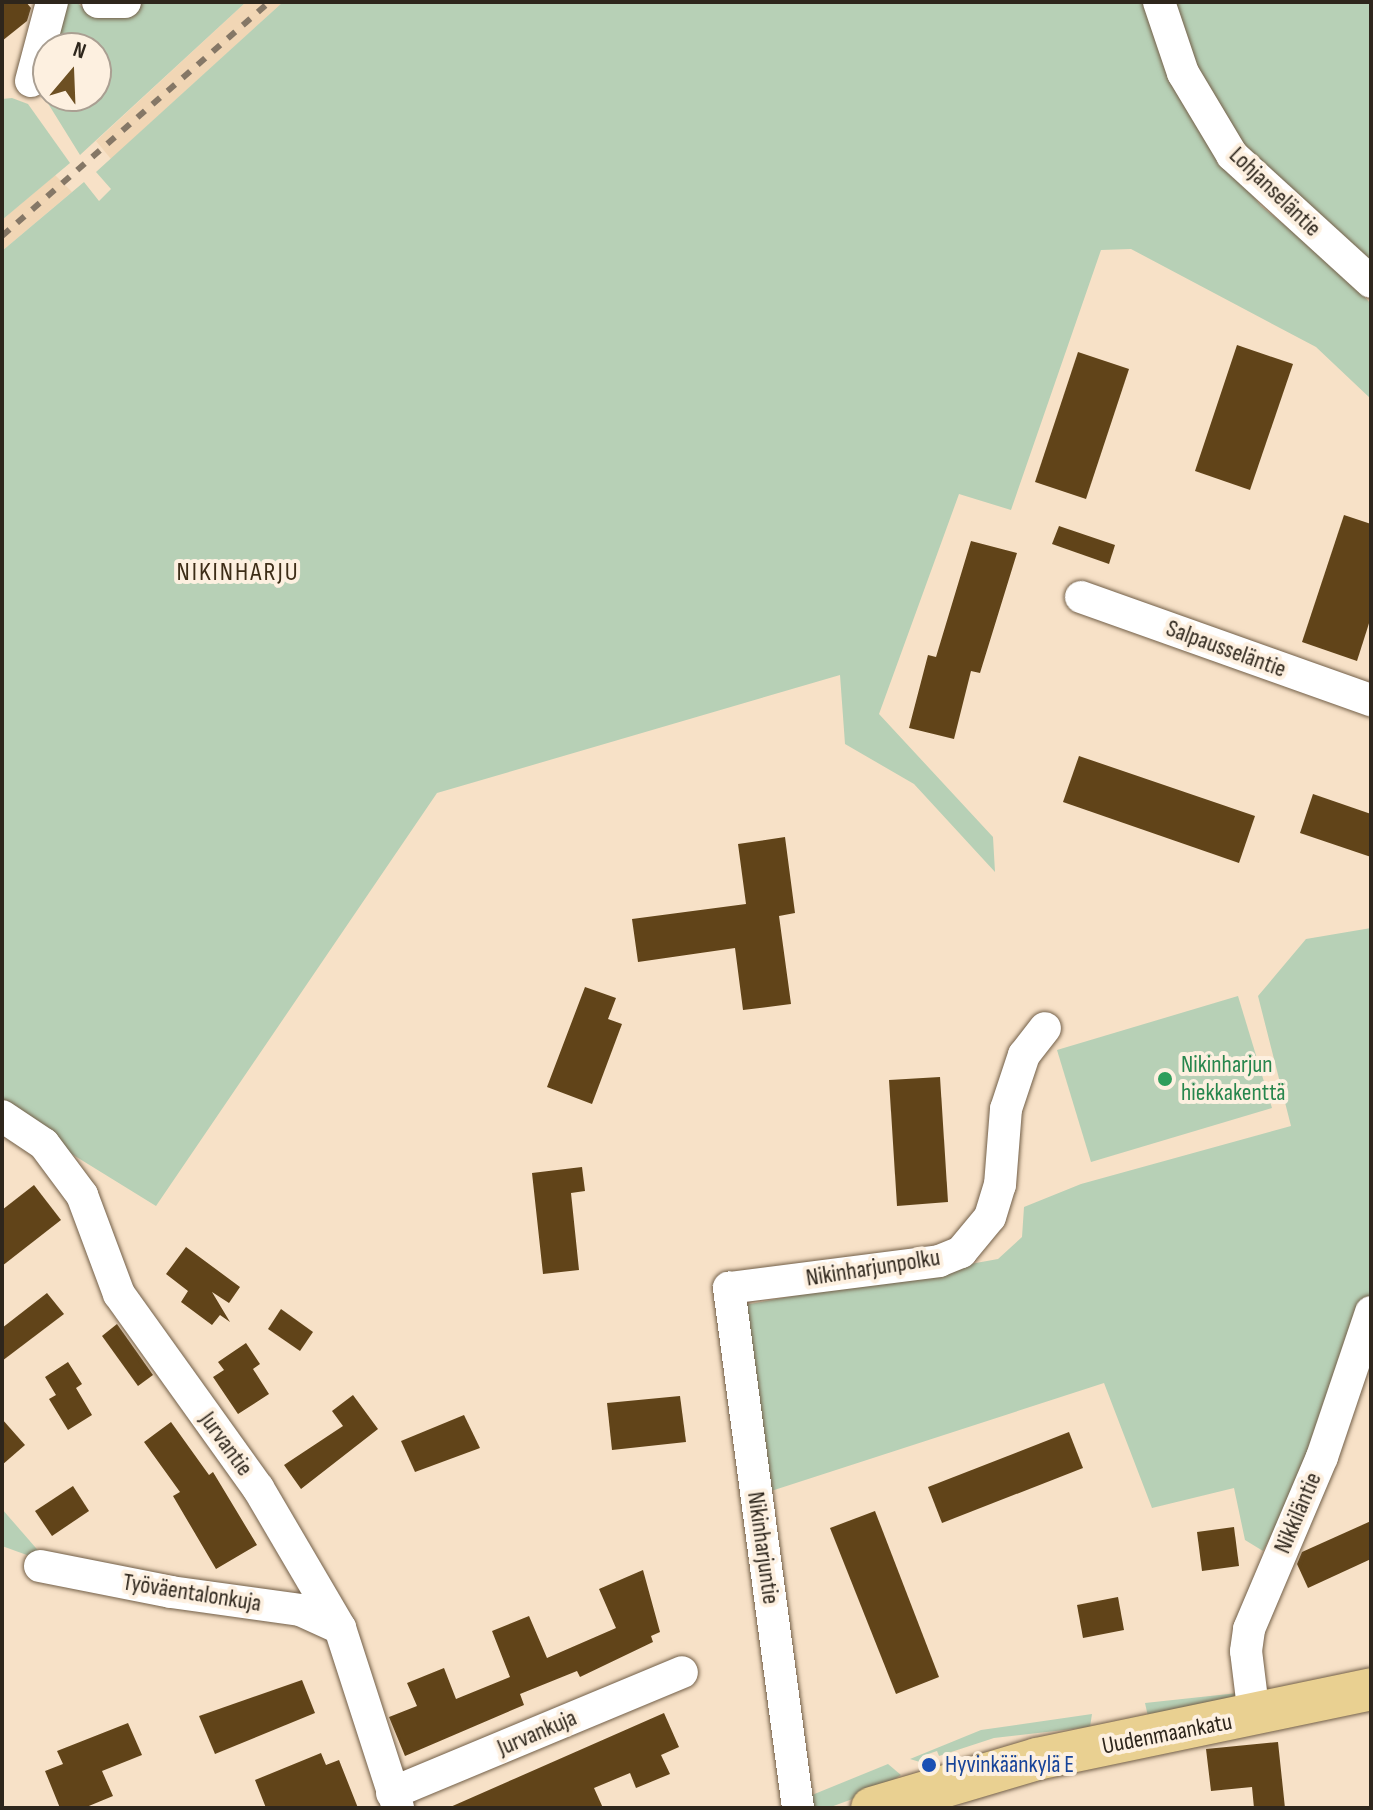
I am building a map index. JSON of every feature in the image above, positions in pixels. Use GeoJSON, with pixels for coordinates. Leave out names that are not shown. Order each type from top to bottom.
{"type":"FeatureCollection","features":[{"type":"Feature","properties":{"kind":"main road","name":"Uudenmaankatu"},"geometry":{"type":"LineString","coordinates":[[872,1808],[1037,1759],[1254,1716],[1371,1689]]}},
{"type":"Feature","properties":{"kind":"street"},"geometry":{"type":"LineString","coordinates":[[31,81],[52,2]]}},
{"type":"Feature","properties":{"kind":"street"},"geometry":{"type":"LineString","coordinates":[[98,2],[125,2]]}},
{"type":"Feature","properties":{"kind":"street","name":"Lohjanseläntie"},"geometry":{"type":"LineString","coordinates":[[1159,2],[1183,73],[1232,155],[1371,282]]}},
{"type":"Feature","properties":{"kind":"street","name":"Salpausseläntie"},"geometry":{"type":"LineString","coordinates":[[1081,597],[1371,700]]}},
{"type":"Feature","properties":{"kind":"street","name":"Nikinharjunpolku"},"geometry":{"type":"LineString","coordinates":[[729,1288],[939,1261],[961,1252],[990,1217],[1000,1185],[1006,1109],[1024,1055],[1045,1028]]}},
{"type":"Feature","properties":{"kind":"street","name":"Jurvantie"},"geometry":{"type":"LineString","coordinates":[[2,1116],[44,1144],[82,1195],[119,1294],[258,1488],[340,1628],[395,1801]]}},
{"type":"Feature","properties":{"kind":"street","name":"Nikinharjuntie"},"geometry":{"type":"LineString","coordinates":[[729,1288],[798,1808]]}},
{"type":"Feature","properties":{"kind":"street","name":"Nikkiläntie"},"geometry":{"type":"LineString","coordinates":[[1254,1716],[1246,1651],[1249,1629],[1322,1457],[1369,1326]]}},
{"type":"Feature","properties":{"kind":"street","name":"Työväentalonkuja"},"geometry":{"type":"LineString","coordinates":[[40,1566],[171,1592],[300,1610],[340,1628]]}},
{"type":"Feature","properties":{"kind":"street","name":"Jurvankuja"},"geometry":{"type":"LineString","coordinates":[[395,1801],[682,1672]]}},
{"type":"Feature","properties":{"kind":"shaded area"},"geometry":{"type":"Polygon","coordinates":[[[246,2],[283,2],[111,159],[96,141],[246,2]]]}},
{"type":"Feature","properties":{"kind":"shaded area"},"geometry":{"type":"Polygon","coordinates":[[[55,175],[72,192],[2,251],[2,220],[55,175]]]}},
{"type":"Feature","properties":{"kind":"green space"},"geometry":{"type":"Polygon","coordinates":[[[57,2],[76,2],[90,13],[133,13],[143,2],[246,2],[80,155],[53,112],[112,112],[112,32],[51,32],[57,2]]]}},
{"type":"Feature","properties":{"kind":"green space"},"geometry":{"type":"Polygon","coordinates":[[[283,2],[1149,2],[1199,128],[1261,206],[1341,271],[1371,304],[1371,399],[1316,347],[1131,249],[1101,250],[1011,510],[959,494],[879,714],[993,837],[995,872],[914,784],[845,744],[840,675],[437,793],[156,1206],[2,1111],[2,251],[84,182],[99,201],[111,189],[96,172],[283,2]]]}},
{"type":"Feature","properties":{"kind":"green space"},"geometry":{"type":"Polygon","coordinates":[[[1173,2],[1371,2],[1371,269],[1284,193],[1212,109],[1173,2]]]}},
{"type":"Feature","properties":{"kind":"green space"},"geometry":{"type":"Polygon","coordinates":[[[12,98],[28,104],[70,163],[2,220],[2,99],[12,98]]]}},
{"type":"Feature","properties":{"kind":"green space"},"geometry":{"type":"Polygon","coordinates":[[[1371,928],[1371,1291],[1316,1454],[1263,1551],[1245,1540],[1234,1488],[1152,1508],[1104,1383],[765,1493],[744,1305],[998,1259],[1022,1237],[1024,1207],[1081,1184],[1291,1126],[1258,996],[1306,939],[1371,928]]]}},
{"type":"Feature","properties":{"kind":"green space","name":"Nikinharjun hiekkakenttä"},"geometry":{"type":"Polygon","coordinates":[[[1238,996],[1272,1108],[1091,1162],[1057,1050],[1238,996]]]}},
{"type":"Feature","properties":{"kind":"green space"},"geometry":{"type":"Polygon","coordinates":[[[2,1509],[49,1563],[2,1546],[2,1509]]]}},
{"type":"Feature","properties":{"kind":"green space"},"geometry":{"type":"Polygon","coordinates":[[[1238,1693],[1232,1706],[1149,1721],[1145,1703],[1238,1693]]]}},
{"type":"Feature","properties":{"kind":"green space"},"geometry":{"type":"Polygon","coordinates":[[[1092,1714],[1090,1727],[994,1738],[939,1756],[937,1751],[922,1756],[923,1763],[910,1759],[981,1730],[1092,1714]]]}},
{"type":"Feature","properties":{"kind":"green space"},"geometry":{"type":"Polygon","coordinates":[[[888,1764],[901,1775],[877,1790],[828,1808],[812,1808],[812,1795],[888,1764]]]}},
{"type":"Feature","properties":{"kind":"building"},"geometry":{"type":"Polygon","coordinates":[[[2,2],[26,2],[31,8],[27,21],[2,41],[2,2]]]}},
{"type":"Feature","properties":{"kind":"building"},"geometry":{"type":"Polygon","coordinates":[[[1237,345],[1293,364],[1250,490],[1195,471],[1237,345]]]}},
{"type":"Feature","properties":{"kind":"building"},"geometry":{"type":"Polygon","coordinates":[[[1078,352],[1129,369],[1086,499],[1035,482],[1078,352]]]}},
{"type":"Feature","properties":{"kind":"building"},"geometry":{"type":"Polygon","coordinates":[[[1344,515],[1371,524],[1371,617],[1357,661],[1302,642],[1344,515]]]}},
{"type":"Feature","properties":{"kind":"building"},"geometry":{"type":"Polygon","coordinates":[[[1059,526],[1115,545],[1109,564],[1052,544],[1059,526]]]}},
{"type":"Feature","properties":{"kind":"building"},"geometry":{"type":"Polygon","coordinates":[[[971,541],[1017,553],[980,673],[971,671],[954,739],[909,728],[928,655],[936,657],[971,541]]]}},
{"type":"Feature","properties":{"kind":"building"},"geometry":{"type":"Polygon","coordinates":[[[1079,756],[1255,816],[1239,863],[1063,802],[1079,756]]]}},
{"type":"Feature","properties":{"kind":"building"},"geometry":{"type":"Polygon","coordinates":[[[1313,794],[1371,814],[1371,857],[1300,833],[1313,794]]]}},
{"type":"Feature","properties":{"kind":"building"},"geometry":{"type":"Polygon","coordinates":[[[785,837],[795,913],[779,916],[791,1004],[743,1010],[735,948],[638,962],[632,919],[746,904],[738,844],[785,837]]]}},
{"type":"Feature","properties":{"kind":"building"},"geometry":{"type":"Polygon","coordinates":[[[585,987],[616,998],[608,1019],[622,1024],[592,1104],[547,1087],[585,987]]]}},
{"type":"Feature","properties":{"kind":"building"},"geometry":{"type":"Polygon","coordinates":[[[940,1077],[948,1202],[897,1206],[889,1080],[940,1077]]]}},
{"type":"Feature","properties":{"kind":"building"},"geometry":{"type":"Polygon","coordinates":[[[582,1167],[585,1191],[571,1193],[579,1270],[543,1274],[532,1173],[582,1167]]]}},
{"type":"Feature","properties":{"kind":"building"},"geometry":{"type":"Polygon","coordinates":[[[34,1185],[61,1220],[2,1266],[2,1210],[34,1185]]]}},
{"type":"Feature","properties":{"kind":"building"},"geometry":{"type":"Polygon","coordinates":[[[186,1247],[240,1287],[229,1303],[212,1292],[230,1322],[220,1315],[212,1325],[181,1302],[188,1291],[166,1274],[186,1247]]]}},
{"type":"Feature","properties":{"kind":"building"},"geometry":{"type":"Polygon","coordinates":[[[47,1293],[64,1314],[2,1361],[2,1328],[47,1293]]]}},
{"type":"Feature","properties":{"kind":"building"},"geometry":{"type":"Polygon","coordinates":[[[281,1309],[313,1332],[300,1351],[268,1329],[281,1309]]]}},
{"type":"Feature","properties":{"kind":"building"},"geometry":{"type":"Polygon","coordinates":[[[117,1324],[153,1375],[138,1386],[102,1336],[117,1324]]]}},
{"type":"Feature","properties":{"kind":"building"},"geometry":{"type":"Polygon","coordinates":[[[246,1343],[260,1364],[253,1369],[269,1394],[238,1414],[213,1377],[224,1370],[218,1362],[246,1343]]]}},
{"type":"Feature","properties":{"kind":"building"},"geometry":{"type":"Polygon","coordinates":[[[68,1362],[82,1384],[76,1388],[92,1415],[68,1430],[49,1399],[56,1395],[45,1377],[68,1362]]]}},
{"type":"Feature","properties":{"kind":"building"},"geometry":{"type":"Polygon","coordinates":[[[353,1395],[378,1429],[301,1489],[284,1465],[343,1426],[332,1411],[353,1395]]]}},
{"type":"Feature","properties":{"kind":"building"},"geometry":{"type":"Polygon","coordinates":[[[680,1396],[686,1442],[612,1450],[607,1403],[680,1396]]]}},
{"type":"Feature","properties":{"kind":"building"},"geometry":{"type":"Polygon","coordinates":[[[464,1415],[480,1448],[415,1472],[401,1441],[464,1415]]]}},
{"type":"Feature","properties":{"kind":"building"},"geometry":{"type":"Polygon","coordinates":[[[2,1419],[25,1445],[2,1465],[2,1419]]]}},
{"type":"Feature","properties":{"kind":"building"},"geometry":{"type":"Polygon","coordinates":[[[171,1422],[209,1475],[213,1472],[257,1545],[216,1569],[173,1496],[180,1492],[144,1442],[171,1422]]]}},
{"type":"Feature","properties":{"kind":"building"},"geometry":{"type":"Polygon","coordinates":[[[1069,1432],[1083,1468],[942,1523],[928,1487],[1069,1432]]]}},
{"type":"Feature","properties":{"kind":"building"},"geometry":{"type":"Polygon","coordinates":[[[73,1486],[89,1511],[52,1536],[35,1511],[73,1486]]]}},
{"type":"Feature","properties":{"kind":"building"},"geometry":{"type":"Polygon","coordinates":[[[875,1511],[939,1677],[896,1694],[830,1528],[875,1511]]]}},
{"type":"Feature","properties":{"kind":"building"},"geometry":{"type":"Polygon","coordinates":[[[1371,1521],[1371,1559],[1308,1588],[1297,1564],[1302,1552],[1371,1521]]]}},
{"type":"Feature","properties":{"kind":"building"},"geometry":{"type":"Polygon","coordinates":[[[1234,1527],[1239,1566],[1202,1571],[1197,1532],[1234,1527]]]}},
{"type":"Feature","properties":{"kind":"building"},"geometry":{"type":"Polygon","coordinates":[[[643,1570],[660,1632],[651,1636],[653,1642],[580,1677],[577,1671],[520,1694],[524,1705],[405,1756],[389,1717],[417,1706],[407,1683],[444,1668],[456,1699],[510,1677],[492,1631],[529,1616],[547,1658],[616,1628],[599,1589],[643,1570]]]}},
{"type":"Feature","properties":{"kind":"building"},"geometry":{"type":"Polygon","coordinates":[[[1118,1597],[1124,1630],[1083,1638],[1077,1605],[1118,1597]]]}},
{"type":"Feature","properties":{"kind":"building"},"geometry":{"type":"Polygon","coordinates":[[[302,1680],[315,1713],[215,1754],[199,1716],[302,1680]]]}},
{"type":"Feature","properties":{"kind":"building"},"geometry":{"type":"Polygon","coordinates":[[[664,1713],[679,1747],[661,1755],[670,1774],[636,1788],[630,1773],[594,1788],[603,1808],[448,1808],[664,1713]]]}},
{"type":"Feature","properties":{"kind":"building"},"geometry":{"type":"Polygon","coordinates":[[[128,1723],[142,1755],[102,1771],[113,1796],[84,1808],[60,1808],[45,1771],[63,1764],[57,1751],[128,1723]]]}},
{"type":"Feature","properties":{"kind":"building"},"geometry":{"type":"Polygon","coordinates":[[[1278,1742],[1285,1808],[1254,1808],[1252,1787],[1211,1791],[1206,1749],[1278,1742]]]}},
{"type":"Feature","properties":{"kind":"building"},"geometry":{"type":"Polygon","coordinates":[[[321,1753],[326,1765],[339,1760],[358,1808],[266,1808],[255,1780],[321,1753]]]}},
{"type":"Feature","properties":{"kind":"railway"},"geometry":{"type":"LineString","coordinates":[[2,236],[269,2]]}},
{"type":"Feature","properties":{"kind":"place","name":"Nikinharjun hiekkakenttä"},"geometry":{"type":"Point","coordinates":[1165,1079]}},
{"type":"Feature","properties":{"kind":"place","name":"Hyvinkäänkylä E"},"geometry":{"type":"Point","coordinates":[929,1765]}},
{"type":"Feature","properties":{"kind":"district","name":"NIKINHARJU"},"geometry":{"type":"Point","coordinates":[238,573]}}]}
